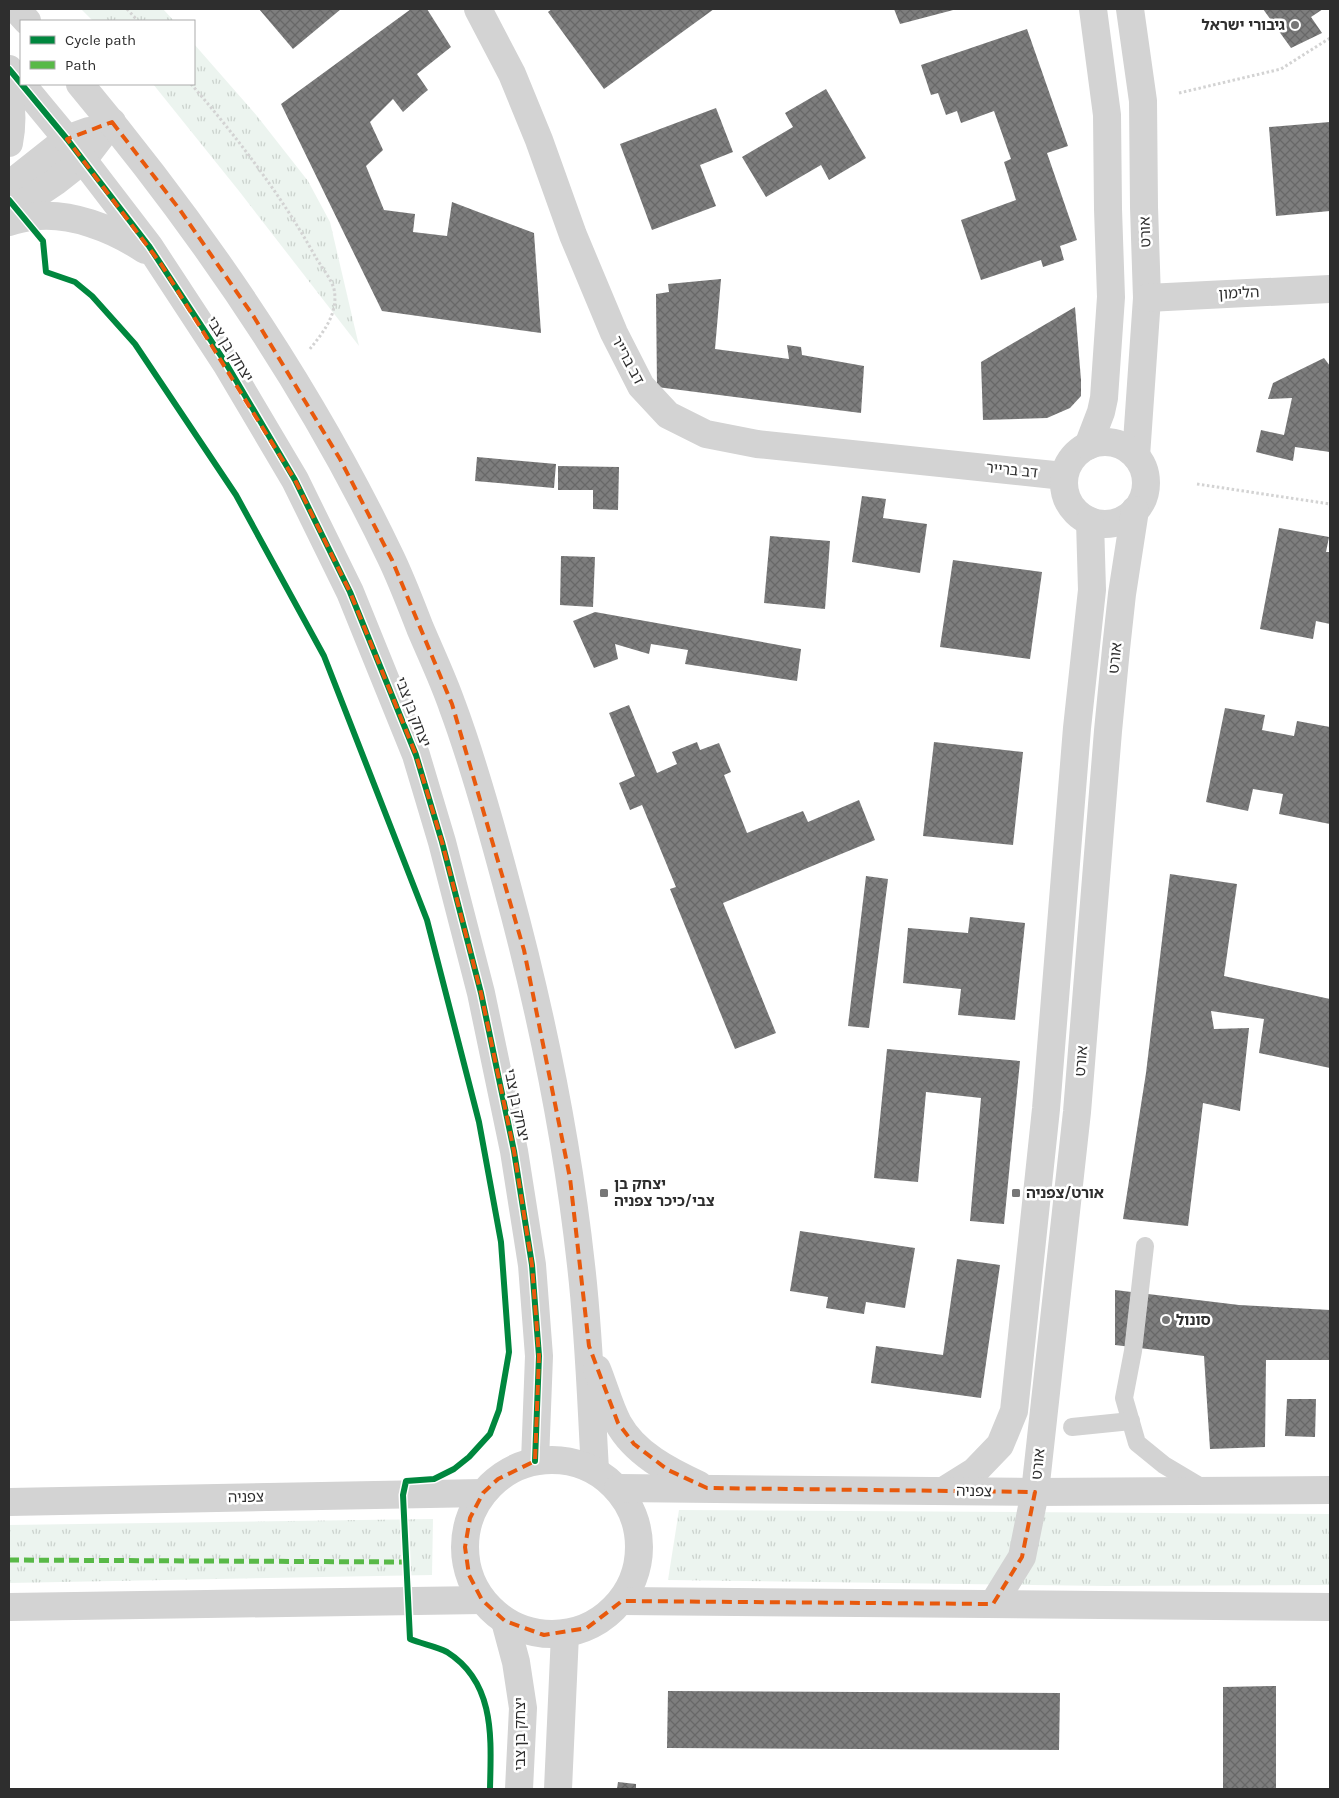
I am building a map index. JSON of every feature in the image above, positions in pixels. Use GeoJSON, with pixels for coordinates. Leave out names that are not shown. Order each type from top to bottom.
{"type":"FeatureCollection","features":[{"type":"Feature","properties":{"kind":"street"},"geometry":{"type":"LineString","coordinates":[[16,9],[26,20]]}},
{"type":"Feature","properties":{"kind":"street","name":"דב ברייר"},"geometry":{"type":"LineString","coordinates":[[478,9],[512,74],[539,140],[573,235],[614,333],[641,386],[668,415],[706,434],[757,444],[1064,476]]}},
{"type":"Feature","properties":{"kind":"street"},"geometry":{"type":"LineString","coordinates":[[1088,446],[1101,412],[1104,398],[1111,298],[1107,115],[1093,9]]}},
{"type":"Feature","properties":{"kind":"street","name":"אורט"},"geometry":{"type":"LineString","coordinates":[[1130,9],[1143,101],[1147,298],[1136,456]]}},
{"type":"Feature","properties":{"kind":"street","name":"יצחק בן צבי"},"geometry":{"type":"LineString","coordinates":[[9,69],[20,82]]}},
{"type":"Feature","properties":{"kind":"street","name":"יצחק בן צבי"},"geometry":{"type":"LineString","coordinates":[[22,85],[75,150],[161,264],[227,365],[295,480],[350,592],[416,755],[442,842],[481,993],[514,1151],[532,1265],[539,1356],[535,1461]]}},
{"type":"Feature","properties":{"kind":"street"},"geometry":{"type":"LineString","coordinates":[[81,85],[180,210],[254,317],[340,459],[392,560],[452,704],[491,826],[524,950],[554,1082],[570,1178],[581,1265],[589,1346],[594,1470]]}},
{"type":"Feature","properties":{"kind":"street"},"geometry":{"type":"LineString","coordinates":[[9,89],[12,110],[12,130],[9,143]]}},
{"type":"Feature","properties":{"kind":"street"},"geometry":{"type":"LineString","coordinates":[[9,185],[75,150],[112,122]]}},
{"type":"Feature","properties":{"kind":"street"},"geometry":{"type":"LineString","coordinates":[[14,218],[55,182],[75,150]]}},
{"type":"Feature","properties":{"kind":"street"},"geometry":{"type":"LineString","coordinates":[[14,218],[33,216],[55,217],[102,227],[128,238],[161,264]]}},
{"type":"Feature","properties":{"kind":"street","name":"הלימון"},"geometry":{"type":"LineString","coordinates":[[1147,298],[1330,289]]}},
{"type":"Feature","properties":{"kind":"street"},"geometry":{"type":"LineString","coordinates":[[1101,442],[1111,443],[1129,450],[1136,456],[1145,474],[1143,498],[1135,510],[1126,517],[1102,524],[1090,521],[1075,511],[1069,503],[1065,495],[1064,476],[1069,463],[1077,453],[1088,446],[1101,442]]}},
{"type":"Feature","properties":{"kind":"street","name":"אורט"},"geometry":{"type":"LineString","coordinates":[[993,1604],[1022,1557],[1035,1492],[1077,1112],[1116,649],[1122,594],[1135,510]]}},
{"type":"Feature","properties":{"kind":"street","name":"אורט"},"geometry":{"type":"LineString","coordinates":[[943,1491],[975,1471],[1000,1445],[1014,1411],[1046,1109],[1077,728],[1092,590],[1090,521]]}},
{"type":"Feature","properties":{"kind":"street"},"geometry":{"type":"LineString","coordinates":[[589,1346],[618,1423],[634,1444],[668,1470],[707,1488]]}},
{"type":"Feature","properties":{"kind":"street"},"geometry":{"type":"LineString","coordinates":[[566,1460],[594,1470],[618,1488],[634,1514],[640,1544],[636,1573],[622,1600],[606,1616],[587,1628],[565,1634],[544,1635],[523,1630],[504,1621],[482,1600],[469,1575],[465,1547],[470,1518],[483,1493],[498,1479],[516,1468],[535,1461],[566,1460]]}},
{"type":"Feature","properties":{"kind":"street","name":"צפניה"},"geometry":{"type":"LineString","coordinates":[[618,1488],[1035,1492],[1330,1490]]}},
{"type":"Feature","properties":{"kind":"street","name":"צפניה"},"geometry":{"type":"LineString","coordinates":[[9,1502],[483,1493]]}},
{"type":"Feature","properties":{"kind":"street"},"geometry":{"type":"LineString","coordinates":[[9,1607],[482,1600]]}},
{"type":"Feature","properties":{"kind":"street"},"geometry":{"type":"LineString","coordinates":[[622,1600],[1330,1607]]}},
{"type":"Feature","properties":{"kind":"street","name":"יצחק בן צבי"},"geometry":{"type":"LineString","coordinates":[[504,1621],[516,1662],[523,1708],[519,1789]]}},
{"type":"Feature","properties":{"kind":"street"},"geometry":{"type":"LineString","coordinates":[[558,1789],[565,1634]]}},
{"type":"Feature","properties":{"kind":"lane"},"geometry":{"type":"LineString","coordinates":[[1145,1246],[1133,1351],[1124,1398],[1138,1443],[1164,1465],[1208,1491]]}},
{"type":"Feature","properties":{"kind":"lane"},"geometry":{"type":"LineString","coordinates":[[1072,1427],[1131,1420]]}},
{"type":"Feature","properties":{"kind":"path"},"geometry":{"type":"LineString","coordinates":[[127,9],[137,20]]}},
{"type":"Feature","properties":{"kind":"path"},"geometry":{"type":"LineString","coordinates":[[1179,93],[1281,69],[1330,38]]}},
{"type":"Feature","properties":{"kind":"path"},"geometry":{"type":"LineString","coordinates":[[192,85],[240,145],[299,227],[334,289],[334,314],[305,356]]}},
{"type":"Feature","properties":{"kind":"path"},"geometry":{"type":"LineString","coordinates":[[14,218],[43,241],[46,272],[76,282],[98,303]]}},
{"type":"Feature","properties":{"kind":"path"},"geometry":{"type":"LineString","coordinates":[[1197,484],[1330,504]]}},
{"type":"Feature","properties":{"kind":"path"},"geometry":{"type":"LineString","coordinates":[[461,1463],[490,1434],[500,1410],[501,1400]]}},
{"type":"Feature","properties":{"kind":"path"},"geometry":{"type":"LineString","coordinates":[[410,1640],[445,1651],[462,1663],[477,1683],[486,1703],[491,1734]]}},
{"type":"Feature","properties":{"kind":"highlighted area"},"geometry":{"type":"Polygon","coordinates":[[[112,122],[180,210],[254,317],[340,459],[392,560],[452,704],[524,950],[570,1178],[589,1346],[618,1423],[634,1444],[668,1470],[707,1488],[1035,1492],[1022,1557],[993,1604],[622,1601],[587,1628],[544,1635],[505,1621],[482,1600],[469,1575],[465,1547],[470,1518],[483,1493],[498,1479],[535,1461],[539,1356],[532,1265],[514,1151],[481,993],[442,842],[416,755],[387,682],[350,592],[295,480],[161,264],[67,139],[112,122]]]}},
{"type":"Feature","properties":{"kind":"green space"},"geometry":{"type":"Polygon","coordinates":[[[81,9],[163,9],[173,20],[92,20],[81,9]]]}},
{"type":"Feature","properties":{"kind":"green space"},"geometry":{"type":"Polygon","coordinates":[[[195,45],[257,116],[308,181],[330,222],[359,346],[154,85],[195,85],[195,45]]]}},
{"type":"Feature","properties":{"kind":"green space"},"geometry":{"type":"Polygon","coordinates":[[[679,1510],[1330,1514],[1330,1585],[1106,1586],[668,1580],[679,1510]]]}},
{"type":"Feature","properties":{"kind":"green space"},"geometry":{"type":"Polygon","coordinates":[[[433,1519],[432,1575],[9,1583],[9,1525],[433,1519]]]}},
{"type":"Feature","properties":{"kind":"building"},"geometry":{"type":"Polygon","coordinates":[[[259,9],[341,9],[293,49],[259,9]]]}},
{"type":"Feature","properties":{"kind":"building"},"geometry":{"type":"Polygon","coordinates":[[[411,9],[427,9],[451,47],[417,74],[428,90],[403,112],[393,99],[370,122],[383,150],[366,166],[384,210],[415,214],[413,232],[447,236],[452,202],[534,233],[541,333],[382,311],[281,104],[411,9]]]}},
{"type":"Feature","properties":{"kind":"building"},"geometry":{"type":"Polygon","coordinates":[[[552,9],[714,9],[604,89],[548,12],[552,9]]]}},
{"type":"Feature","properties":{"kind":"building"},"geometry":{"type":"Polygon","coordinates":[[[894,9],[957,9],[900,24],[894,9]]]}},
{"type":"Feature","properties":{"kind":"building","name":"גיבורי ישראל"},"geometry":{"type":"Polygon","coordinates":[[[1263,9],[1323,9],[1311,17],[1322,33],[1291,48],[1263,9]]]}},
{"type":"Feature","properties":{"kind":"building"},"geometry":{"type":"Polygon","coordinates":[[[1027,29],[1068,146],[1047,153],[1077,240],[1060,246],[1064,260],[1043,267],[1041,260],[981,280],[961,220],[1016,200],[1004,162],[1011,159],[994,111],[961,123],[957,111],[946,115],[938,93],[931,95],[921,65],[1027,29]]]}},
{"type":"Feature","properties":{"kind":"building"},"geometry":{"type":"Polygon","coordinates":[[[826,89],[866,158],[829,180],[821,165],[766,197],[742,157],[793,127],[785,113],[826,89]]]}},
{"type":"Feature","properties":{"kind":"building"},"geometry":{"type":"Polygon","coordinates":[[[716,108],[733,152],[700,165],[716,206],[652,230],[620,144],[716,108]]]}},
{"type":"Feature","properties":{"kind":"building"},"geometry":{"type":"Polygon","coordinates":[[[1330,122],[1330,211],[1276,216],[1269,127],[1330,122]]]}},
{"type":"Feature","properties":{"kind":"building"},"geometry":{"type":"Polygon","coordinates":[[[721,279],[715,349],[789,359],[787,345],[801,347],[802,355],[864,366],[861,413],[657,387],[656,294],[669,292],[668,284],[721,279]]]}},
{"type":"Feature","properties":{"kind":"building"},"geometry":{"type":"Polygon","coordinates":[[[1075,307],[1081,396],[1070,408],[1047,418],[983,420],[981,362],[1075,307]]]}},
{"type":"Feature","properties":{"kind":"building"},"geometry":{"type":"Polygon","coordinates":[[[1324,358],[1330,366],[1330,452],[1295,447],[1293,461],[1256,452],[1261,430],[1284,435],[1292,398],[1268,399],[1273,383],[1324,358]]]}},
{"type":"Feature","properties":{"kind":"building"},"geometry":{"type":"Polygon","coordinates":[[[477,457],[556,464],[554,488],[475,481],[477,457]]]}},
{"type":"Feature","properties":{"kind":"building"},"geometry":{"type":"Polygon","coordinates":[[[558,466],[619,467],[618,510],[593,509],[593,490],[558,490],[558,466]]]}},
{"type":"Feature","properties":{"kind":"building"},"geometry":{"type":"Polygon","coordinates":[[[862,496],[886,499],[883,518],[927,524],[920,573],[852,562],[862,496]]]}},
{"type":"Feature","properties":{"kind":"building"},"geometry":{"type":"Polygon","coordinates":[[[1279,528],[1329,537],[1326,552],[1330,552],[1330,624],[1316,621],[1313,639],[1260,629],[1279,528]]]}},
{"type":"Feature","properties":{"kind":"building"},"geometry":{"type":"Polygon","coordinates":[[[770,536],[830,541],[825,609],[764,603],[770,536]]]}},
{"type":"Feature","properties":{"kind":"building"},"geometry":{"type":"Polygon","coordinates":[[[561,556],[595,557],[593,607],[560,605],[561,556]]]}},
{"type":"Feature","properties":{"kind":"building"},"geometry":{"type":"Polygon","coordinates":[[[953,560],[1042,572],[1030,659],[940,647],[953,560]]]}},
{"type":"Feature","properties":{"kind":"building"},"geometry":{"type":"Polygon","coordinates":[[[595,612],[801,649],[797,681],[685,664],[688,650],[651,644],[649,654],[615,644],[618,659],[594,668],[573,621],[595,612]]]}},
{"type":"Feature","properties":{"kind":"building"},"geometry":{"type":"Polygon","coordinates":[[[629,705],[657,773],[677,764],[672,752],[697,742],[700,750],[719,743],[731,772],[724,775],[747,833],[803,811],[808,822],[859,800],[875,840],[723,903],[776,1033],[735,1049],[670,889],[676,887],[642,805],[630,810],[619,783],[635,776],[609,713],[629,705]]]}},
{"type":"Feature","properties":{"kind":"building"},"geometry":{"type":"Polygon","coordinates":[[[1225,708],[1265,715],[1262,730],[1294,736],[1297,721],[1330,727],[1330,824],[1279,814],[1283,794],[1253,789],[1248,811],[1206,802],[1225,708]]]}},
{"type":"Feature","properties":{"kind":"building"},"geometry":{"type":"Polygon","coordinates":[[[934,742],[1023,752],[1013,845],[923,836],[934,742]]]}},
{"type":"Feature","properties":{"kind":"building"},"geometry":{"type":"Polygon","coordinates":[[[1170,874],[1237,884],[1224,976],[1330,999],[1330,1068],[1259,1053],[1264,1019],[1211,1011],[1214,1029],[1249,1028],[1240,1111],[1203,1103],[1188,1226],[1123,1219],[1146,1073],[1170,874]]]}},
{"type":"Feature","properties":{"kind":"building"},"geometry":{"type":"Polygon","coordinates":[[[866,876],[888,879],[869,1028],[848,1026],[866,876]]]}},
{"type":"Feature","properties":{"kind":"building"},"geometry":{"type":"Polygon","coordinates":[[[970,917],[1025,923],[1015,1020],[958,1015],[961,989],[903,983],[908,928],[968,933],[970,917]]]}},
{"type":"Feature","properties":{"kind":"building"},"geometry":{"type":"Polygon","coordinates":[[[887,1049],[1020,1061],[1004,1224],[970,1221],[981,1098],[926,1092],[918,1182],[874,1178],[887,1049]]]}},
{"type":"Feature","properties":{"kind":"building"},"geometry":{"type":"Polygon","coordinates":[[[800,1231],[915,1248],[905,1308],[866,1302],[864,1314],[826,1308],[828,1297],[790,1291],[800,1231]]]}},
{"type":"Feature","properties":{"kind":"building"},"geometry":{"type":"Polygon","coordinates":[[[957,1259],[1000,1265],[981,1398],[871,1383],[876,1346],[943,1355],[957,1259]]]}},
{"type":"Feature","properties":{"kind":"building"},"geometry":{"type":"Polygon","coordinates":[[[1115,1290],[1239,1305],[1330,1310],[1330,1360],[1266,1360],[1265,1447],[1210,1449],[1204,1356],[1115,1345],[1115,1290]]]}},
{"type":"Feature","properties":{"kind":"building"},"geometry":{"type":"Polygon","coordinates":[[[1287,1399],[1316,1399],[1315,1437],[1285,1436],[1287,1399]]]}},
{"type":"Feature","properties":{"kind":"building"},"geometry":{"type":"Polygon","coordinates":[[[1276,1686],[1276,1789],[1223,1789],[1223,1687],[1276,1686]]]}},
{"type":"Feature","properties":{"kind":"building"},"geometry":{"type":"Polygon","coordinates":[[[668,1691],[1060,1693],[1059,1750],[667,1748],[668,1691]]]}},
{"type":"Feature","properties":{"kind":"building"},"geometry":{"type":"Polygon","coordinates":[[[618,1782],[636,1784],[636,1789],[617,1789],[618,1782]]]}},
{"type":"Feature","properties":{"kind":"marked path"},"geometry":{"type":"LineString","coordinates":[[9,1560],[406,1562]]}},
{"type":"Feature","properties":{"kind":"cycle path"},"geometry":{"type":"LineString","coordinates":[[9,69],[20,82]]}},
{"type":"Feature","properties":{"kind":"cycle path"},"geometry":{"type":"LineString","coordinates":[[22,85],[67,139],[149,246],[227,365],[295,480],[350,592],[416,755],[442,842],[481,993],[514,1151],[532,1265],[539,1356],[535,1461]]}},
{"type":"Feature","properties":{"kind":"cycle path"},"geometry":{"type":"LineString","coordinates":[[9,200],[43,241],[46,272],[75,282],[92,296],[135,344],[236,495],[324,656],[427,920],[479,1122],[501,1242],[509,1352],[499,1410],[490,1434],[469,1457],[454,1469],[434,1479],[406,1481],[403,1495],[410,1639],[447,1652],[463,1665],[475,1679],[487,1713],[490,1732],[490,1789]]}},
{"type":"Feature","properties":{"kind":"place","name":"גיבורי ישראל"},"geometry":{"type":"Point","coordinates":[1295,25]}},
{"type":"Feature","properties":{"kind":"place","name":"יצחק בן צבי/כיכר צפניה"},"geometry":{"type":"Point","coordinates":[604,1193]}},
{"type":"Feature","properties":{"kind":"place","name":"אורט/צפניה"},"geometry":{"type":"Point","coordinates":[1016,1193]}},
{"type":"Feature","properties":{"kind":"place","name":"סונול"},"geometry":{"type":"Point","coordinates":[1166,1320]}}]}
